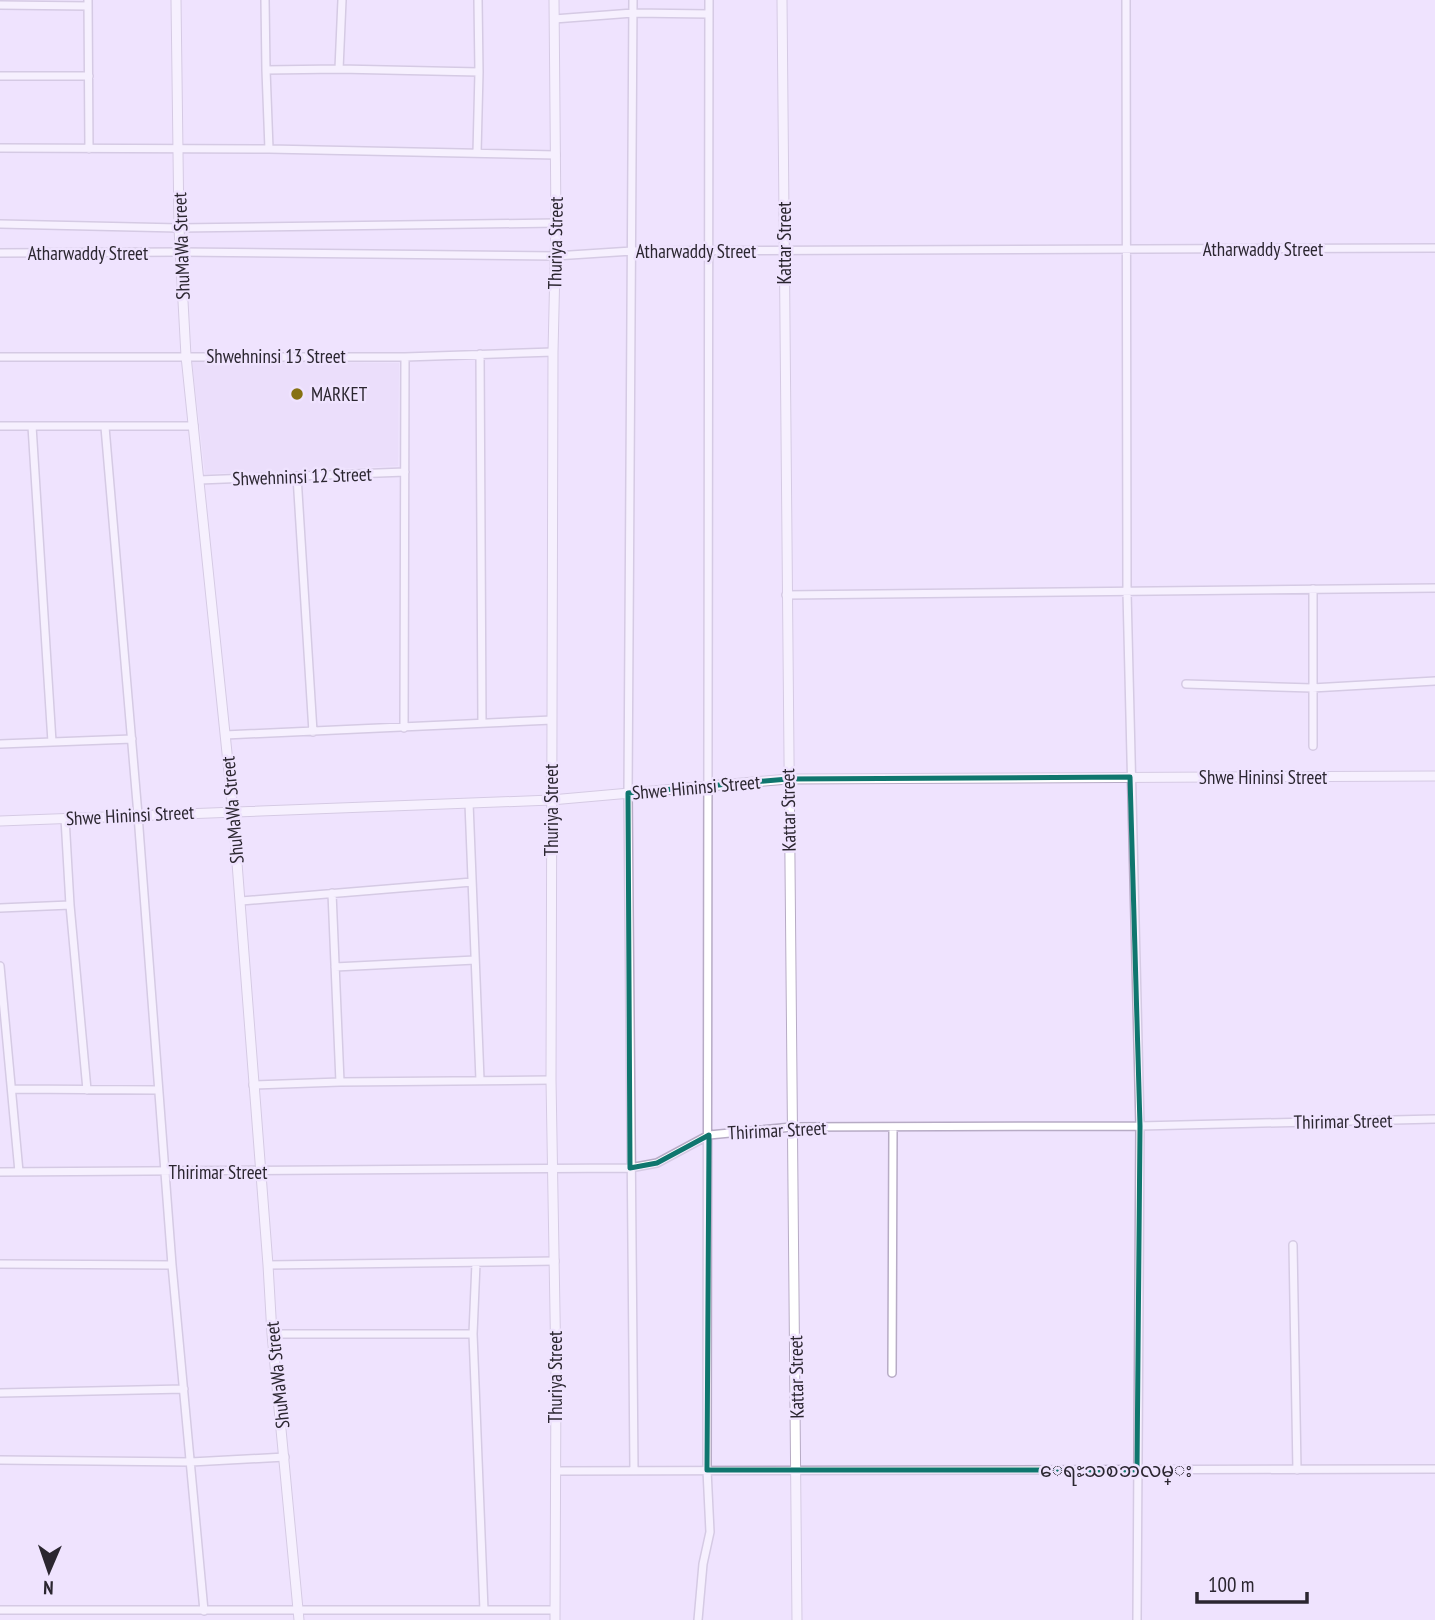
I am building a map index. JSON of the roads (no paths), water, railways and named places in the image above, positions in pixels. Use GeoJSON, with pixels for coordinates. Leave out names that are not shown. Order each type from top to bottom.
{"type":"FeatureCollection","features":[{"type":"Feature","properties":{"kind":"street","name":"ShuMaWa Street"},"geometry":{"type":"LineString","coordinates":[[176,0],[179,228],[186,356],[233,811],[272,1334],[298,1615]]}},
{"type":"Feature","properties":{"kind":"street"},"geometry":{"type":"LineString","coordinates":[[265,0],[269,149]]}},
{"type":"Feature","properties":{"kind":"street"},"geometry":{"type":"LineString","coordinates":[[339,69],[342,0]]}},
{"type":"Feature","properties":{"kind":"street"},"geometry":{"type":"LineString","coordinates":[[477,153],[478,0]]}},
{"type":"Feature","properties":{"kind":"street","name":"Thuriya Street"},"geometry":{"type":"LineString","coordinates":[[554,0],[556,223],[553,352],[551,1080],[555,1261],[555,1615]]}},
{"type":"Feature","properties":{"kind":"street"},"geometry":{"type":"LineString","coordinates":[[632,0],[628,793],[634,1470]]}},
{"type":"Feature","properties":{"kind":"street"},"geometry":{"type":"LineString","coordinates":[[698,1620],[703,1564],[710,1532],[707,1470],[709,0]]}},
{"type":"Feature","properties":{"kind":"street","name":"Kattar Street"},"geometry":{"type":"LineString","coordinates":[[782,0],[797,1620]]}},
{"type":"Feature","properties":{"kind":"street"},"geometry":{"type":"LineString","coordinates":[[1126,0],[1127,592],[1140,1126],[1137,1620]]}},
{"type":"Feature","properties":{"kind":"street"},"geometry":{"type":"LineString","coordinates":[[0,5],[88,3],[89,149]]}},
{"type":"Feature","properties":{"kind":"street"},"geometry":{"type":"LineString","coordinates":[[554,19],[632,13],[709,14]]}},
{"type":"Feature","properties":{"kind":"street"},"geometry":{"type":"LineString","coordinates":[[266,70],[479,72]]}},
{"type":"Feature","properties":{"kind":"street"},"geometry":{"type":"LineString","coordinates":[[0,76],[89,76]]}},
{"type":"Feature","properties":{"kind":"street"},"geometry":{"type":"LineString","coordinates":[[0,148],[269,149],[556,156]]}},
{"type":"Feature","properties":{"kind":"street"},"geometry":{"type":"LineString","coordinates":[[0,223],[179,228],[556,223]]}},
{"type":"Feature","properties":{"kind":"street","name":"Atharwaddy Street"},"geometry":{"type":"LineString","coordinates":[[0,253],[555,256],[632,251],[1435,248]]}},
{"type":"Feature","properties":{"kind":"street","name":"Shwehninsi 13 Street"},"geometry":{"type":"LineString","coordinates":[[0,357],[405,357],[553,352]]}},
{"type":"Feature","properties":{"kind":"street"},"geometry":{"type":"LineString","coordinates":[[480,354],[482,723]]}},
{"type":"Feature","properties":{"kind":"street"},"geometry":{"type":"LineString","coordinates":[[404,728],[405,357]]}},
{"type":"Feature","properties":{"kind":"street"},"geometry":{"type":"LineString","coordinates":[[0,426],[194,426]]}},
{"type":"Feature","properties":{"kind":"street"},"geometry":{"type":"LineString","coordinates":[[32,426],[52,742]]}},
{"type":"Feature","properties":{"kind":"street"},"geometry":{"type":"LineString","coordinates":[[104,427],[132,739],[164,1172],[204,1611]]}},
{"type":"Feature","properties":{"kind":"street","name":"Shwehninsi 12 Street"},"geometry":{"type":"LineString","coordinates":[[199,480],[405,472]]}},
{"type":"Feature","properties":{"kind":"street"},"geometry":{"type":"LineString","coordinates":[[297,476],[313,732]]}},
{"type":"Feature","properties":{"kind":"street"},"geometry":{"type":"LineString","coordinates":[[786,595],[1435,588]]}},
{"type":"Feature","properties":{"kind":"street"},"geometry":{"type":"LineString","coordinates":[[1313,589],[1313,746]]}},
{"type":"Feature","properties":{"kind":"street"},"geometry":{"type":"LineString","coordinates":[[1186,684],[1312,688],[1435,681]]}},
{"type":"Feature","properties":{"kind":"street"},"geometry":{"type":"LineString","coordinates":[[225,735],[552,720]]}},
{"type":"Feature","properties":{"kind":"street"},"geometry":{"type":"LineString","coordinates":[[0,744],[132,739]]}},
{"type":"Feature","properties":{"kind":"street","name":"Shwe Hininsi Street"},"geometry":{"type":"LineString","coordinates":[[0,821],[551,800],[788,779],[1435,776]]}},
{"type":"Feature","properties":{"kind":"street"},"geometry":{"type":"LineString","coordinates":[[469,803],[480,1080]]}},
{"type":"Feature","properties":{"kind":"street"},"geometry":{"type":"LineString","coordinates":[[65,818],[87,1090]]}},
{"type":"Feature","properties":{"kind":"street"},"geometry":{"type":"LineString","coordinates":[[241,901],[472,882]]}},
{"type":"Feature","properties":{"kind":"street"},"geometry":{"type":"LineString","coordinates":[[332,893],[340,1082]]}},
{"type":"Feature","properties":{"kind":"street"},"geometry":{"type":"LineString","coordinates":[[0,908],[70,905]]}},
{"type":"Feature","properties":{"kind":"street"},"geometry":{"type":"LineString","coordinates":[[335,967],[475,960]]}},
{"type":"Feature","properties":{"kind":"street"},"geometry":{"type":"LineString","coordinates":[[0,966],[19,1172]]}},
{"type":"Feature","properties":{"kind":"street"},"geometry":{"type":"LineString","coordinates":[[253,1085],[551,1080]]}},
{"type":"Feature","properties":{"kind":"street"},"geometry":{"type":"LineString","coordinates":[[13,1089],[158,1090]]}},
{"type":"Feature","properties":{"kind":"street","name":"Thirimar Street"},"geometry":{"type":"LineString","coordinates":[[0,1172],[630,1168],[657,1164],[709,1135],[792,1127],[1140,1126],[1435,1119]]}},
{"type":"Feature","properties":{"kind":"street"},"geometry":{"type":"LineString","coordinates":[[892,1373],[893,1127]]}},
{"type":"Feature","properties":{"kind":"street"},"geometry":{"type":"LineString","coordinates":[[1293,1245],[1297,1470]]}},
{"type":"Feature","properties":{"kind":"street"},"geometry":{"type":"LineString","coordinates":[[268,1265],[555,1261]]}},
{"type":"Feature","properties":{"kind":"street"},"geometry":{"type":"LineString","coordinates":[[0,1264],[172,1265]]}},
{"type":"Feature","properties":{"kind":"street"},"geometry":{"type":"LineString","coordinates":[[476,1264],[473,1334],[484,1610]]}},
{"type":"Feature","properties":{"kind":"street"},"geometry":{"type":"LineString","coordinates":[[272,1334],[473,1334]]}},
{"type":"Feature","properties":{"kind":"street"},"geometry":{"type":"LineString","coordinates":[[0,1393],[184,1389]]}},
{"type":"Feature","properties":{"kind":"street"},"geometry":{"type":"LineString","coordinates":[[0,1460],[191,1462],[285,1457]]}},
{"type":"Feature","properties":{"kind":"street","name":"ေရႊသစၥာလမ္း"},"geometry":{"type":"LineString","coordinates":[[555,1471],[1435,1469]]}},
{"type":"Feature","properties":{"kind":"street"},"geometry":{"type":"LineString","coordinates":[[0,1610],[204,1611],[298,1615],[484,1610],[555,1615]]}},
{"type":"Feature","properties":{"kind":"place","name":"MARKET"},"geometry":{"type":"Point","coordinates":[297,394]}}]}
